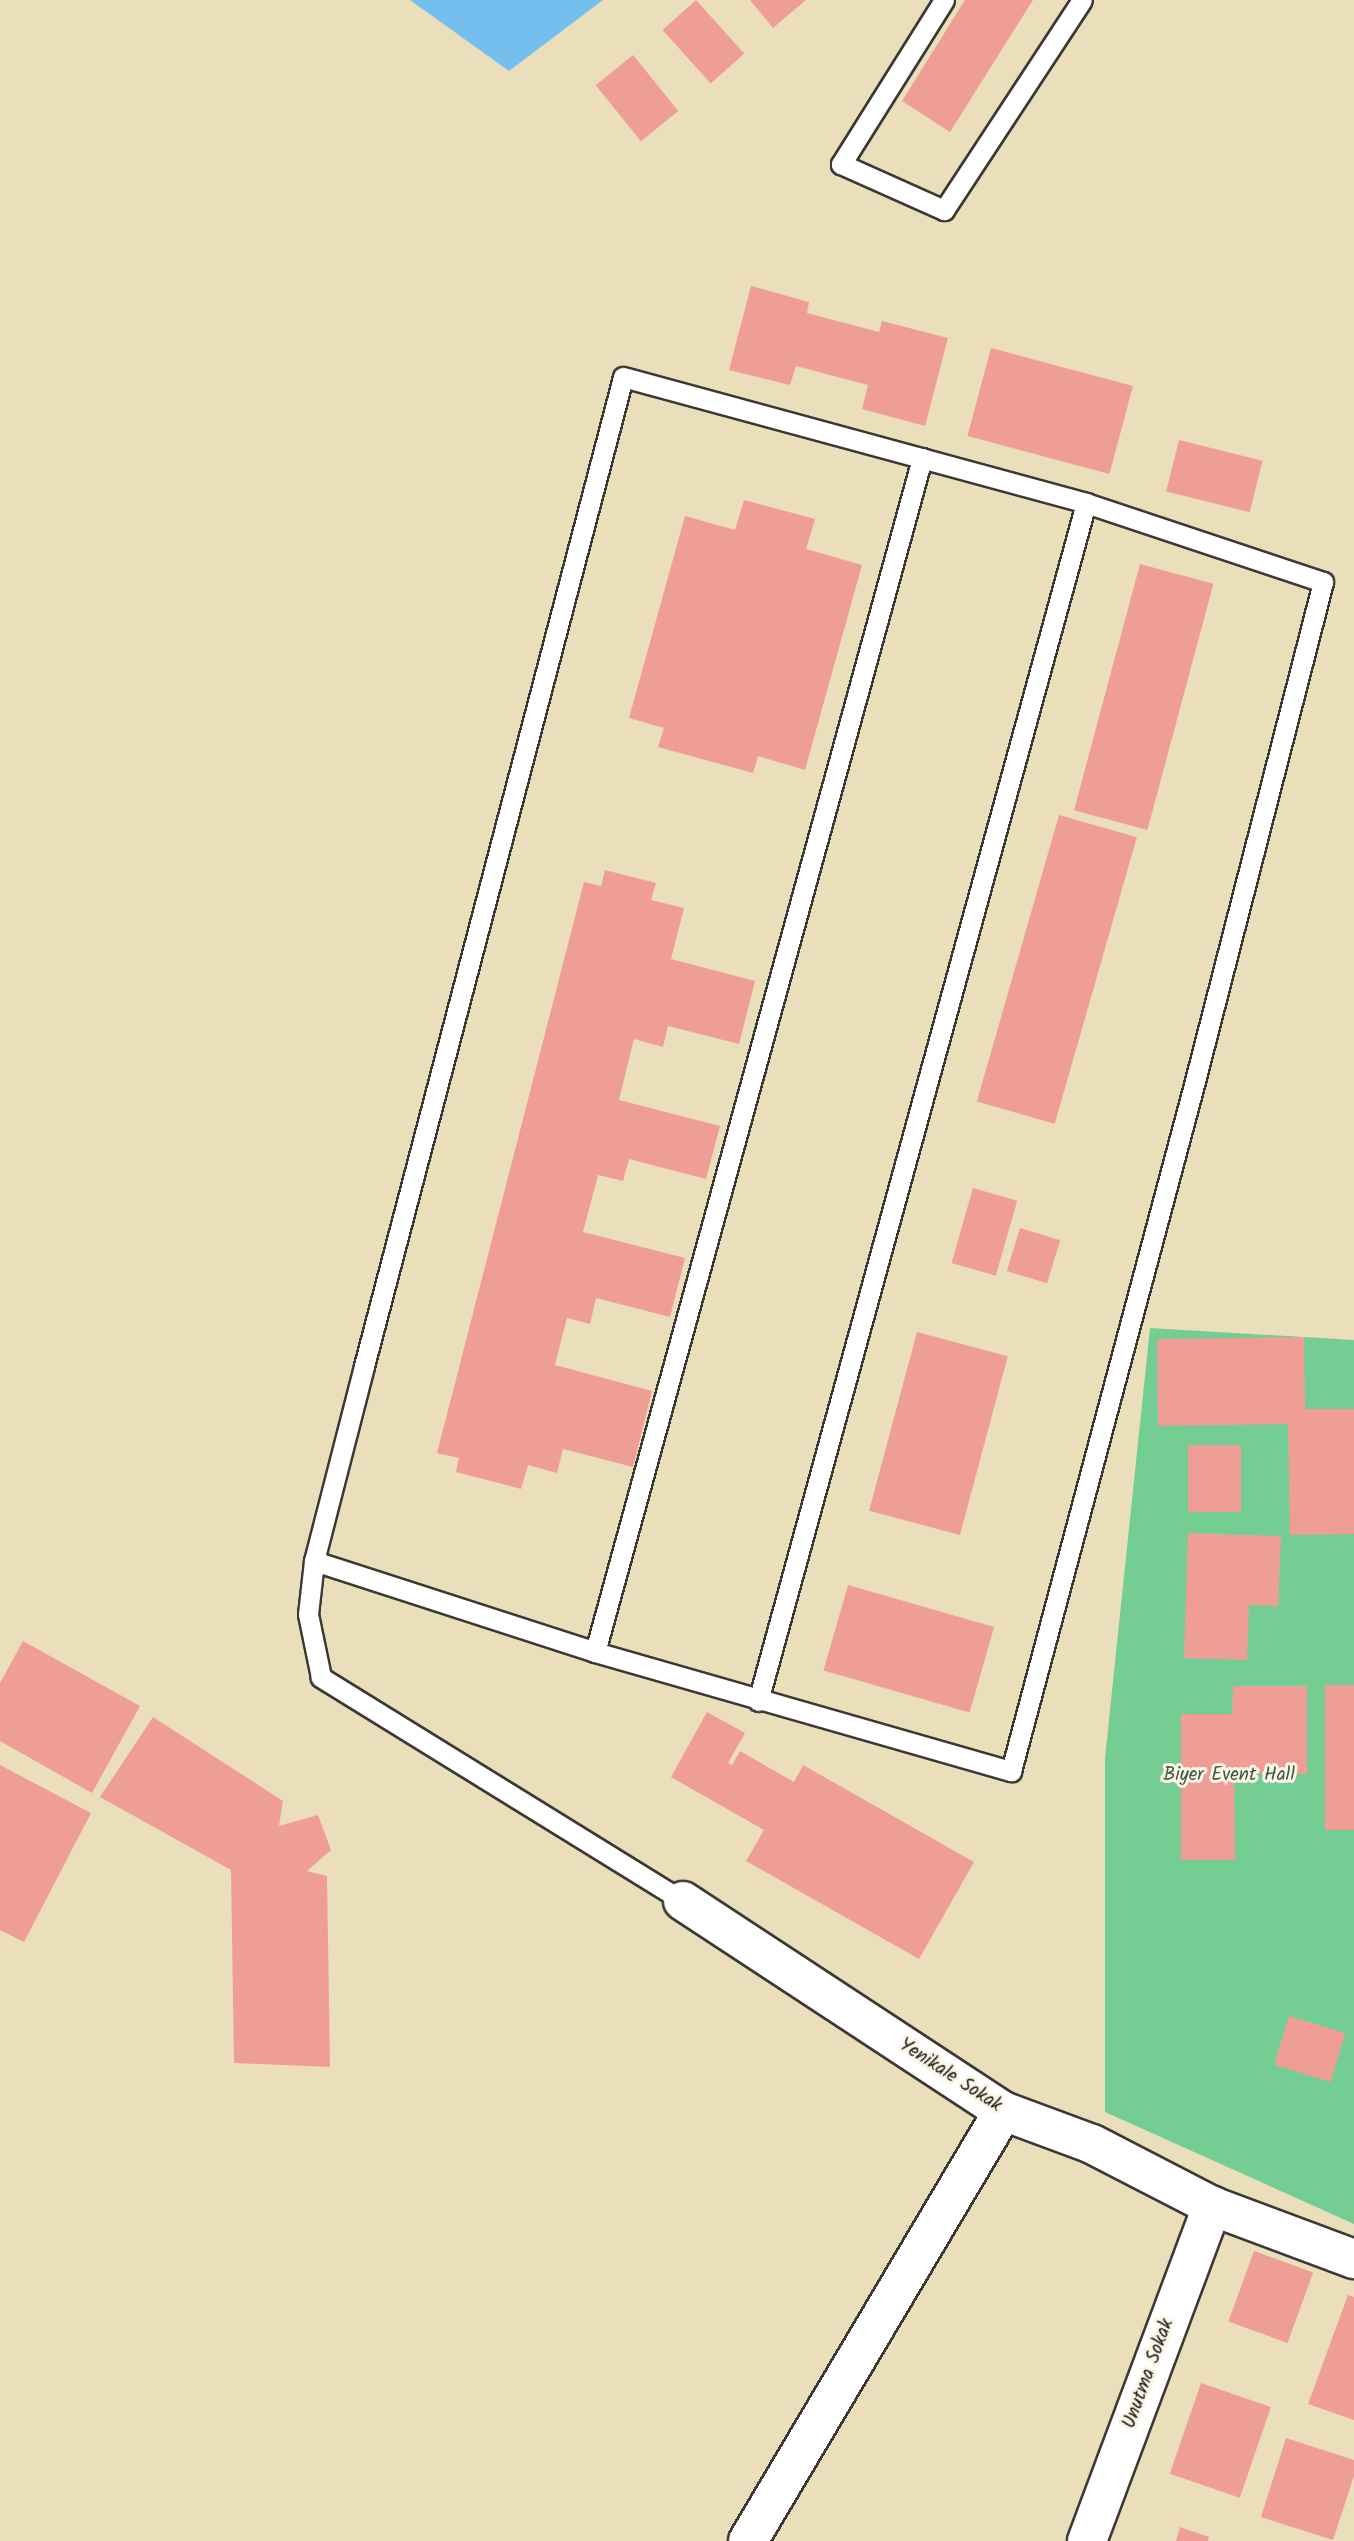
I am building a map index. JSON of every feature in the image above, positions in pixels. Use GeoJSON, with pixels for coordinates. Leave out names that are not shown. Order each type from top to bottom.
{"type":"FeatureCollection","features":[{"type":"Feature","properties":{"kind":"street","name":"Yenikale Sokak"},"geometry":{"type":"LineString","coordinates":[[682,1901],[1003,2111],[1092,2144],[1212,2206],[1354,2259]]}},
{"type":"Feature","properties":{"kind":"street"},"geometry":{"type":"LineString","coordinates":[[748,2541],[1003,2111]]}},
{"type":"Feature","properties":{"kind":"street","name":"Unutma Sokak"},"geometry":{"type":"LineString","coordinates":[[1087,2541],[1212,2206]]}},
{"type":"Feature","properties":{"kind":"lane"},"geometry":{"type":"LineString","coordinates":[[944,0],[841,164],[944,210],[1082,0]]}},
{"type":"Feature","properties":{"kind":"lane"},"geometry":{"type":"LineString","coordinates":[[314,1561],[595,1652],[758,1701],[1011,1771],[1196,1077],[1323,582],[1086,503],[623,377],[314,1561],[308,1614],[321,1677],[682,1901]]}},
{"type":"Feature","properties":{"kind":"lane"},"geometry":{"type":"LineString","coordinates":[[595,1652],[922,458]]}},
{"type":"Feature","properties":{"kind":"lane"},"geometry":{"type":"LineString","coordinates":[[758,1701],[1086,503]]}},
{"type":"Feature","properties":{"kind":"green space","name":"Biyer Event Hall"},"geometry":{"type":"Polygon","coordinates":[[[1150,1328],[1354,1340],[1354,2224],[1105,2112],[1105,1758],[1150,1328]]]}},
{"type":"Feature","properties":{"kind":"water"},"geometry":{"type":"Polygon","coordinates":[[[410,0],[603,0],[509,71],[410,0]]]}},
{"type":"Feature","properties":{"kind":"building"},"geometry":{"type":"Polygon","coordinates":[[[696,0],[744,54],[711,84],[663,30],[696,0]]]}},
{"type":"Feature","properties":{"kind":"building"},"geometry":{"type":"Polygon","coordinates":[[[750,0],[806,0],[773,28],[750,0]]]}},
{"type":"Feature","properties":{"kind":"building"},"geometry":{"type":"Polygon","coordinates":[[[965,0],[1033,0],[950,132],[902,101],[965,0]]]}},
{"type":"Feature","properties":{"kind":"building"},"geometry":{"type":"Polygon","coordinates":[[[633,55],[678,111],[641,141],[596,85],[633,55]]]}},
{"type":"Feature","properties":{"kind":"building"},"geometry":{"type":"Polygon","coordinates":[[[751,286],[809,302],[807,313],[879,332],[882,321],[948,338],[925,426],[862,409],[868,385],[796,366],[790,385],[729,370],[751,286]]]}},
{"type":"Feature","properties":{"kind":"building"},"geometry":{"type":"Polygon","coordinates":[[[991,348],[1133,386],[1109,474],[967,436],[991,348]]]}},
{"type":"Feature","properties":{"kind":"building"},"geometry":{"type":"Polygon","coordinates":[[[1179,440],[1262,461],[1250,512],[1166,491],[1179,440]]]}},
{"type":"Feature","properties":{"kind":"building"},"geometry":{"type":"Polygon","coordinates":[[[744,500],[815,519],[806,549],[862,565],[805,770],[758,756],[753,773],[658,747],[664,728],[629,718],[685,516],[735,530],[744,500]]]}},
{"type":"Feature","properties":{"kind":"building"},"geometry":{"type":"Polygon","coordinates":[[[1140,564],[1213,584],[1147,830],[1074,810],[1140,564]]]}},
{"type":"Feature","properties":{"kind":"building"},"geometry":{"type":"Polygon","coordinates":[[[1059,815],[1137,837],[1055,1124],[977,1101],[1059,815]]]}},
{"type":"Feature","properties":{"kind":"building"},"geometry":{"type":"Polygon","coordinates":[[[605,870],[656,883],[651,900],[684,908],[671,959],[755,981],[739,1044],[668,1026],[663,1047],[634,1039],[619,1100],[720,1126],[706,1179],[629,1159],[623,1181],[598,1175],[583,1232],[685,1258],[670,1317],[596,1298],[590,1324],[567,1318],[555,1365],[652,1391],[633,1467],[563,1449],[557,1473],[528,1465],[521,1489],[456,1472],[459,1458],[437,1453],[584,882],[601,886],[605,870]]]}},
{"type":"Feature","properties":{"kind":"building"},"geometry":{"type":"Polygon","coordinates":[[[973,1188],[1017,1201],[996,1276],[952,1263],[973,1188]]]}},
{"type":"Feature","properties":{"kind":"building"},"geometry":{"type":"Polygon","coordinates":[[[1020,1228],[1060,1240],[1047,1283],[1007,1271],[1020,1228]]]}},
{"type":"Feature","properties":{"kind":"building"},"geometry":{"type":"Polygon","coordinates":[[[917,1332],[1008,1356],[960,1535],[869,1511],[917,1332]]]}},
{"type":"Feature","properties":{"kind":"building"},"geometry":{"type":"Polygon","coordinates":[[[1304,1337],[1305,1409],[1354,1409],[1354,1534],[1290,1535],[1288,1424],[1158,1426],[1157,1339],[1304,1337]]]}},
{"type":"Feature","properties":{"kind":"building"},"geometry":{"type":"Polygon","coordinates":[[[1188,1445],[1241,1445],[1241,1512],[1188,1512],[1188,1445]]]}},
{"type":"Feature","properties":{"kind":"building"},"geometry":{"type":"Polygon","coordinates":[[[1188,1533],[1281,1536],[1278,1606],[1249,1605],[1247,1660],[1184,1658],[1188,1533]]]}},
{"type":"Feature","properties":{"kind":"building"},"geometry":{"type":"Polygon","coordinates":[[[848,1585],[994,1627],[970,1712],[823,1671],[848,1585]]]}},
{"type":"Feature","properties":{"kind":"building"},"geometry":{"type":"Polygon","coordinates":[[[23,1641],[140,1706],[92,1793],[0,1741],[0,1683],[23,1641]]]}},
{"type":"Feature","properties":{"kind":"building"},"geometry":{"type":"Polygon","coordinates":[[[1325,1685],[1354,1685],[1354,1830],[1325,1830],[1325,1685]]]}},
{"type":"Feature","properties":{"kind":"building"},"geometry":{"type":"Polygon","coordinates":[[[1233,1686],[1307,1686],[1307,1774],[1234,1774],[1235,1860],[1181,1860],[1181,1714],[1232,1714],[1233,1686]]]}},
{"type":"Feature","properties":{"kind":"building"},"geometry":{"type":"Polygon","coordinates":[[[707,1712],[745,1733],[728,1763],[732,1765],[740,1751],[794,1782],[803,1765],[974,1862],[919,1959],[746,1861],[764,1830],[671,1777],[707,1712]]]}},
{"type":"Feature","properties":{"kind":"building"},"geometry":{"type":"Polygon","coordinates":[[[153,1717],[283,1801],[279,1826],[318,1815],[331,1850],[307,1871],[327,1876],[330,2067],[234,2063],[231,1870],[100,1797],[153,1717]]]}},
{"type":"Feature","properties":{"kind":"building"},"geometry":{"type":"Polygon","coordinates":[[[0,1765],[91,1813],[24,1942],[0,1930],[0,1765]]]}},
{"type":"Feature","properties":{"kind":"building"},"geometry":{"type":"Polygon","coordinates":[[[1289,2016],[1345,2033],[1331,2082],[1274,2065],[1289,2016]]]}},
{"type":"Feature","properties":{"kind":"building"},"geometry":{"type":"Polygon","coordinates":[[[1254,2251],[1313,2273],[1288,2343],[1228,2321],[1254,2251]]]}},
{"type":"Feature","properties":{"kind":"building"},"geometry":{"type":"Polygon","coordinates":[[[1348,2295],[1354,2297],[1354,2420],[1308,2404],[1348,2295]]]}},
{"type":"Feature","properties":{"kind":"building"},"geometry":{"type":"Polygon","coordinates":[[[1201,2383],[1271,2407],[1240,2498],[1170,2474],[1201,2383]]]}},
{"type":"Feature","properties":{"kind":"building"},"geometry":{"type":"Polygon","coordinates":[[[1286,2438],[1354,2460],[1354,2476],[1333,2540],[1261,2517],[1286,2438]]]}},
{"type":"Feature","properties":{"kind":"building"},"geometry":{"type":"Polygon","coordinates":[[[1180,2527],[1209,2537],[1208,2541],[1176,2541],[1180,2527]]]}}]}
